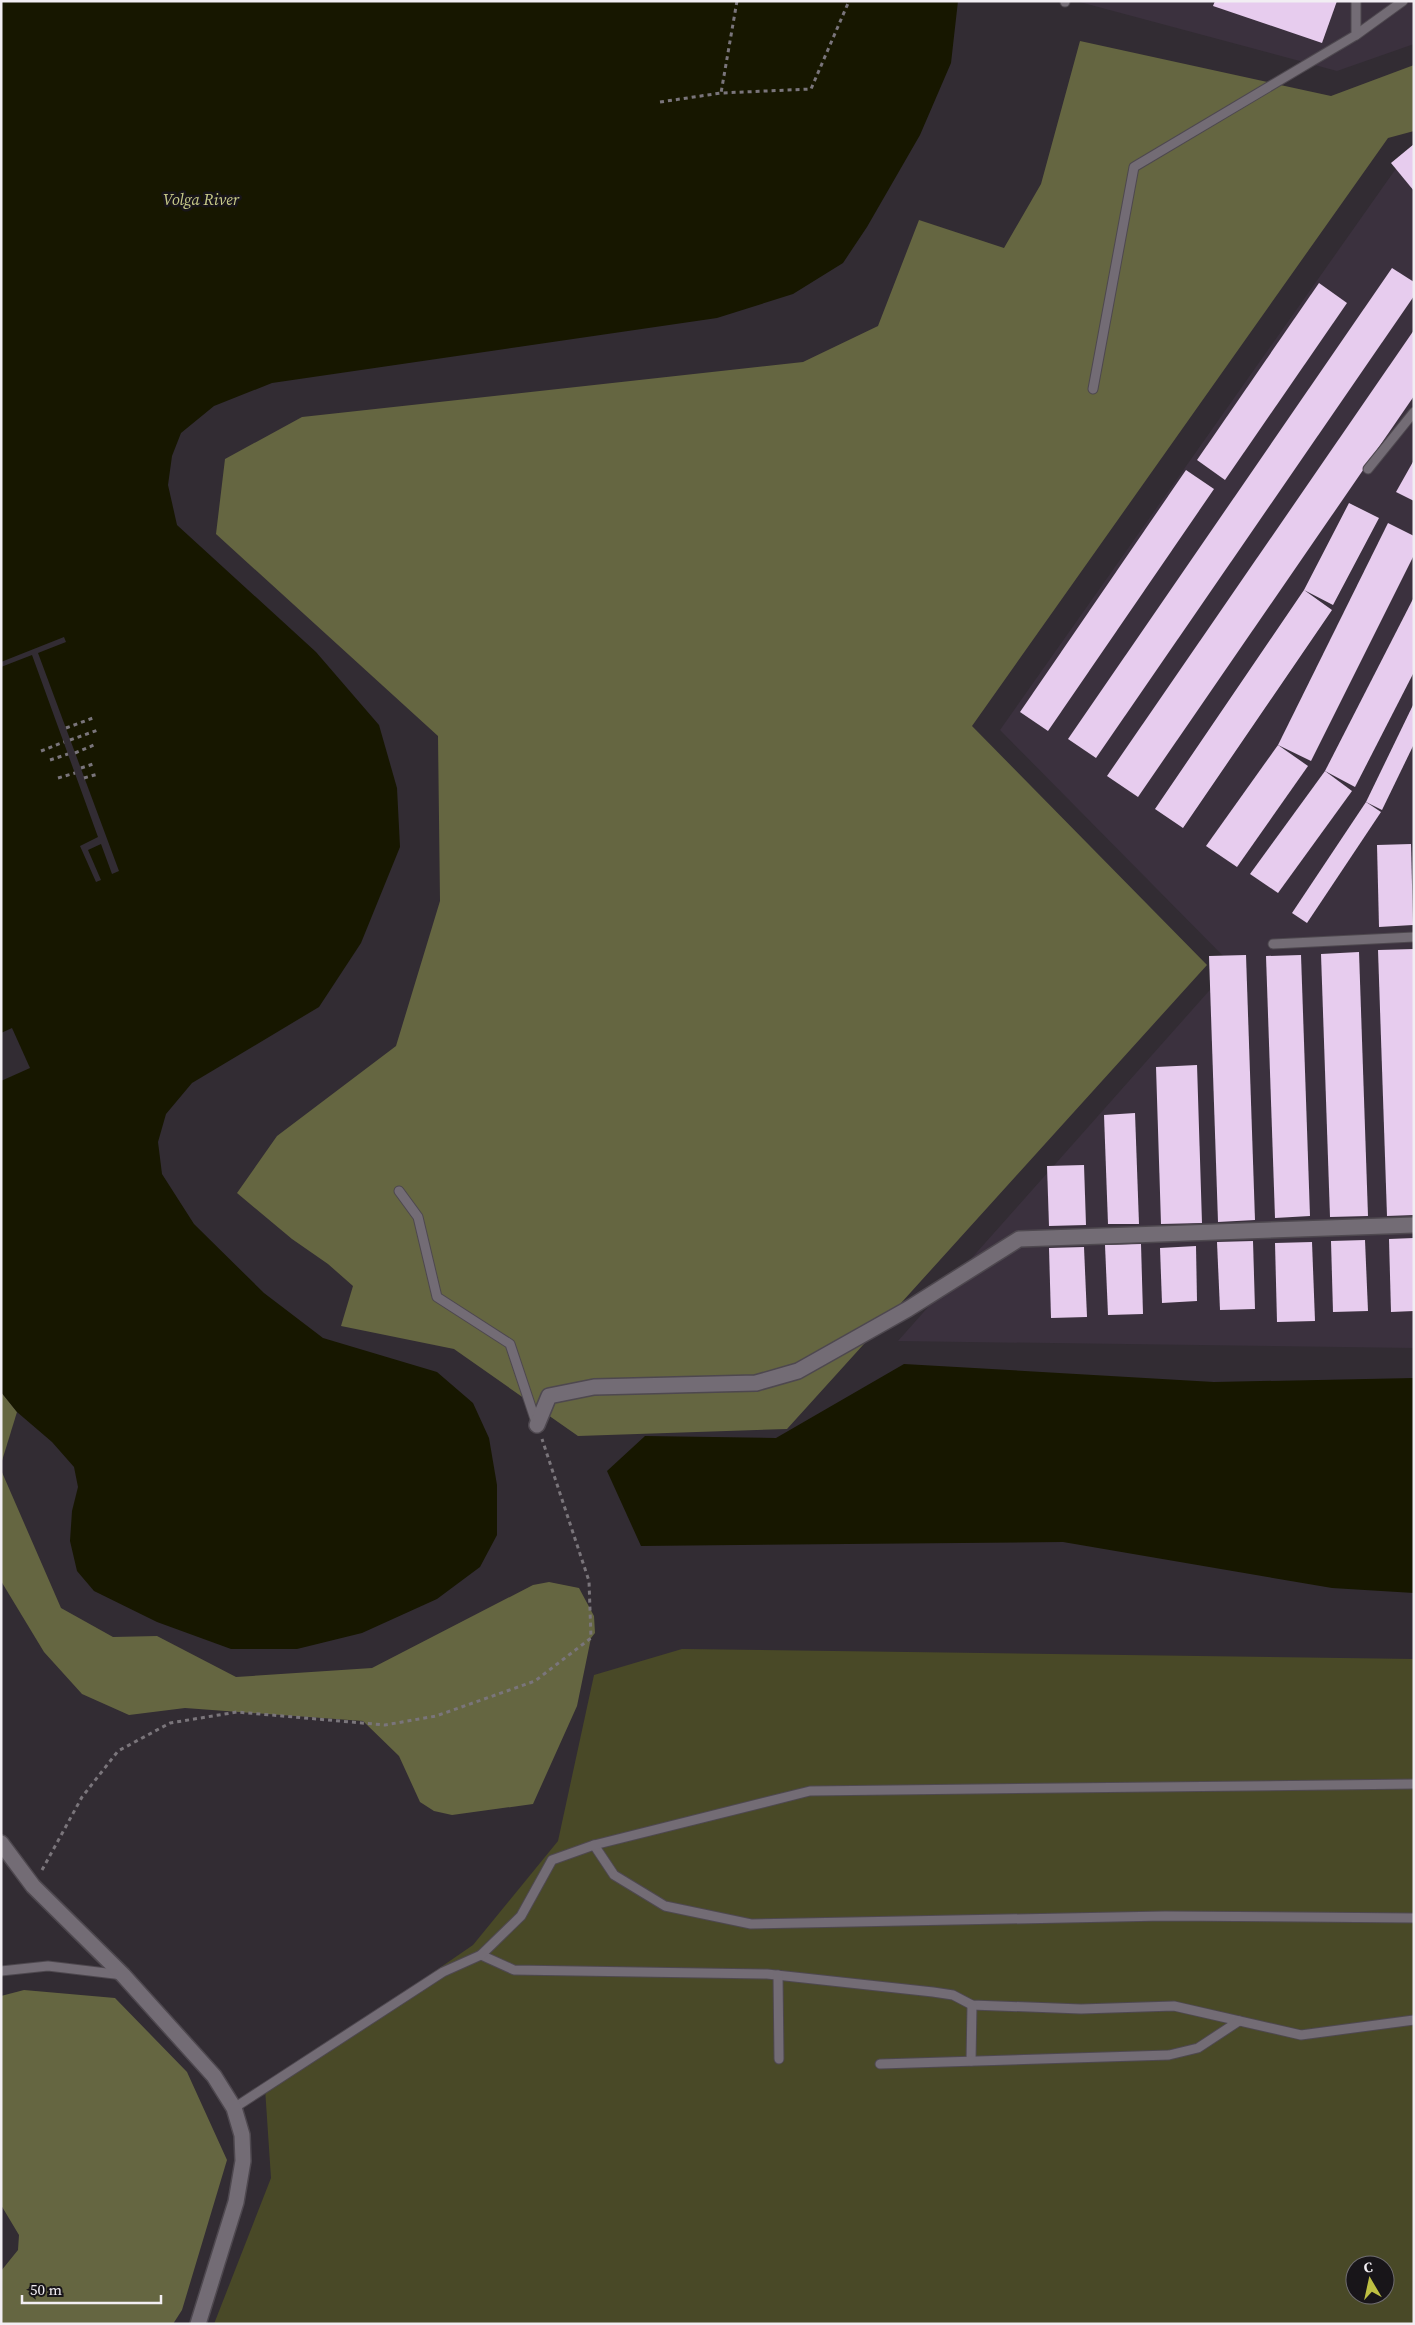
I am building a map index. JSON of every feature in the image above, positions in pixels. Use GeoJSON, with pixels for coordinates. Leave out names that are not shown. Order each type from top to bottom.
{"type":"FeatureCollection","features":[{"type":"Feature","properties":{"kind":"street"},"geometry":{"type":"LineString","coordinates":[[537,1425],[549,1396],[594,1387],[756,1383],[798,1370],[908,1309],[1019,1239],[1414,1225]]}},
{"type":"Feature","properties":{"kind":"street"},"geometry":{"type":"LineString","coordinates":[[1,1843],[33,1886],[123,1975],[214,2076],[234,2108],[242,2135],[243,2161],[236,2202],[198,2324]]}},
{"type":"Feature","properties":{"kind":"lane"},"geometry":{"type":"LineString","coordinates":[[1356,1],[1356,35]]}},
{"type":"Feature","properties":{"kind":"lane"},"geometry":{"type":"LineString","coordinates":[[1093,390],[1134,167],[1356,35],[1403,1]]}},
{"type":"Feature","properties":{"kind":"lane"},"geometry":{"type":"LineString","coordinates":[[1368,469],[1414,412]]}},
{"type":"Feature","properties":{"kind":"lane"},"geometry":{"type":"LineString","coordinates":[[1273,944],[1414,937]]}},
{"type":"Feature","properties":{"kind":"lane"},"geometry":{"type":"LineString","coordinates":[[399,1191],[418,1217],[437,1297],[510,1344],[537,1425]]}},
{"type":"Feature","properties":{"kind":"lane"},"geometry":{"type":"LineString","coordinates":[[234,2108],[443,1972],[481,1955],[521,1916],[552,1860],[594,1845],[810,1791],[1414,1784]]}},
{"type":"Feature","properties":{"kind":"lane"},"geometry":{"type":"LineString","coordinates":[[594,1845],[614,1875],[665,1906],[751,1924],[1165,1916],[1414,1918]]}},
{"type":"Feature","properties":{"kind":"lane"},"geometry":{"type":"LineString","coordinates":[[481,1955],[514,1970],[778,1975],[933,1992],[953,1996],[972,2005],[1081,2009],[1174,2006],[1301,2035],[1414,2020]]}},
{"type":"Feature","properties":{"kind":"lane"},"geometry":{"type":"LineString","coordinates":[[1,1971],[48,1966],[123,1975]]}},
{"type":"Feature","properties":{"kind":"lane"},"geometry":{"type":"LineString","coordinates":[[778,1975],[779,2059]]}},
{"type":"Feature","properties":{"kind":"lane"},"geometry":{"type":"LineString","coordinates":[[971,2061],[972,2005]]}},
{"type":"Feature","properties":{"kind":"lane"},"geometry":{"type":"LineString","coordinates":[[880,2064],[1169,2054],[1198,2048],[1239,2021]]}},
{"type":"Feature","properties":{"kind":"path"},"geometry":{"type":"LineString","coordinates":[[721,93],[737,1]]}},
{"type":"Feature","properties":{"kind":"path"},"geometry":{"type":"LineString","coordinates":[[660,102],[721,93],[811,89],[849,1]]}},
{"type":"Feature","properties":{"kind":"path"},"geometry":{"type":"LineString","coordinates":[[66,728],[94,718]]}},
{"type":"Feature","properties":{"kind":"path"},"geometry":{"type":"LineString","coordinates":[[70,740],[98,730]]}},
{"type":"Feature","properties":{"kind":"path"},"geometry":{"type":"LineString","coordinates":[[41,751],[64,742]]}},
{"type":"Feature","properties":{"kind":"path"},"geometry":{"type":"LineString","coordinates":[[75,752],[94,745]]}},
{"type":"Feature","properties":{"kind":"path"},"geometry":{"type":"LineString","coordinates":[[50,760],[68,754]]}},
{"type":"Feature","properties":{"kind":"path"},"geometry":{"type":"LineString","coordinates":[[80,768],[96,763]]}},
{"type":"Feature","properties":{"kind":"path"},"geometry":{"type":"LineString","coordinates":[[58,778],[75,773]]}},
{"type":"Feature","properties":{"kind":"path"},"geometry":{"type":"LineString","coordinates":[[84,778],[98,774]]}},
{"type":"Feature","properties":{"kind":"path"},"geometry":{"type":"LineString","coordinates":[[33,1886],[82,1797],[118,1751],[170,1723],[237,1712],[385,1725],[436,1716],[535,1681],[591,1638],[589,1581],[537,1425]]}},
{"type":"Feature","properties":{"kind":"shaded area"},"geometry":{"type":"Polygon","coordinates":[[[1076,1],[1414,1],[1414,44],[1337,71],[1076,1]]]}},
{"type":"Feature","properties":{"kind":"shaded area"},"geometry":{"type":"Polygon","coordinates":[[[1414,143],[1414,1348],[898,1341],[1232,965],[1000,730],[1414,143]]]}},
{"type":"Feature","properties":{"kind":"shaded area"},"geometry":{"type":"Polygon","coordinates":[[[682,1649],[1414,1659],[1414,2324],[214,2324],[271,2178],[265,2088],[473,1945],[558,1841],[594,1675],[682,1649]]]}},
{"type":"Feature","properties":{"kind":"green space"},"geometry":{"type":"Polygon","coordinates":[[[1080,41],[1331,96],[1414,65],[1414,131],[1388,138],[972,726],[1207,965],[787,1429],[578,1436],[454,1349],[341,1326],[353,1286],[328,1264],[292,1239],[237,1193],[277,1136],[396,1046],[440,901],[438,736],[216,534],[225,459],[302,417],[803,362],[878,326],[919,220],[1004,248],[1041,184],[1080,41]]]}},
{"type":"Feature","properties":{"kind":"green space"},"geometry":{"type":"Polygon","coordinates":[[[1,1392],[17,1412],[1,1464],[1,1392]]]}},
{"type":"Feature","properties":{"kind":"green space"},"geometry":{"type":"Polygon","coordinates":[[[1,1470],[61,1608],[113,1637],[157,1636],[236,1677],[372,1668],[533,1585],[549,1582],[579,1588],[594,1616],[595,1633],[591,1638],[577,1706],[533,1804],[452,1815],[434,1811],[420,1802],[399,1756],[363,1721],[185,1708],[129,1715],[82,1694],[44,1652],[1,1581],[1,1470]]]}},
{"type":"Feature","properties":{"kind":"green space"},"geometry":{"type":"Polygon","coordinates":[[[24,1990],[115,1998],[187,2072],[227,2160],[182,2310],[173,2324],[1,2324],[1,2271],[18,2250],[19,2235],[1,2205],[1,1996],[24,1990]]]}},
{"type":"Feature","properties":{"kind":"water","name":"Volga River"},"geometry":{"type":"Polygon","coordinates":[[[1,1],[958,1],[951,63],[920,135],[867,227],[843,263],[793,294],[717,318],[272,383],[214,406],[181,433],[172,456],[168,485],[177,525],[316,652],[379,725],[397,788],[400,847],[361,943],[319,1007],[192,1083],[166,1114],[158,1142],[162,1174],[194,1224],[264,1293],[323,1338],[437,1372],[473,1403],[489,1438],[497,1485],[497,1535],[480,1567],[437,1599],[362,1633],[297,1649],[231,1649],[157,1622],[94,1591],[77,1571],[70,1541],[72,1511],[78,1487],[74,1467],[52,1442],[17,1412],[1,1392],[1,1]]]}},
{"type":"Feature","properties":{"kind":"water"},"geometry":{"type":"Polygon","coordinates":[[[904,1364],[1214,1382],[1414,1378],[1414,1593],[1332,1588],[1063,1542],[641,1546],[607,1471],[645,1436],[776,1438],[904,1364]]]}},
{"type":"Feature","properties":{"kind":"pier"},"geometry":{"type":"Polygon","coordinates":[[[64,637],[66,642],[38,653],[119,871],[112,874],[101,844],[88,850],[101,880],[96,882],[80,846],[98,837],[32,655],[1,667],[1,662],[64,637]]]}},
{"type":"Feature","properties":{"kind":"pier"},"geometry":{"type":"Polygon","coordinates":[[[12,1028],[30,1068],[1,1081],[1,1033],[12,1028]]]}},
{"type":"Feature","properties":{"kind":"building"},"geometry":{"type":"Polygon","coordinates":[[[1215,1],[1337,1],[1322,43],[1213,6],[1215,1]]]}},
{"type":"Feature","properties":{"kind":"building"},"geometry":{"type":"Polygon","coordinates":[[[1414,144],[1414,191],[1391,163],[1414,144]]]}},
{"type":"Feature","properties":{"kind":"building"},"geometry":{"type":"Polygon","coordinates":[[[1392,268],[1414,282],[1414,296],[1096,758],[1068,739],[1392,268]]]}},
{"type":"Feature","properties":{"kind":"building"},"geometry":{"type":"Polygon","coordinates":[[[1319,283],[1347,303],[1225,480],[1197,460],[1319,283]]]}},
{"type":"Feature","properties":{"kind":"building"},"geometry":{"type":"Polygon","coordinates":[[[1414,330],[1414,396],[1138,797],[1107,776],[1414,330]]]}},
{"type":"Feature","properties":{"kind":"building"},"geometry":{"type":"Polygon","coordinates":[[[1414,460],[1414,501],[1396,492],[1414,460]]]}},
{"type":"Feature","properties":{"kind":"building"},"geometry":{"type":"Polygon","coordinates":[[[1186,470],[1214,489],[1048,731],[1020,712],[1186,470]]]}},
{"type":"Feature","properties":{"kind":"building"},"geometry":{"type":"Polygon","coordinates":[[[1349,503],[1379,518],[1333,605],[1304,590],[1349,503]]]}},
{"type":"Feature","properties":{"kind":"building"},"geometry":{"type":"Polygon","coordinates":[[[1388,523],[1414,536],[1414,555],[1311,761],[1278,745],[1388,523]]]}},
{"type":"Feature","properties":{"kind":"building"},"geometry":{"type":"Polygon","coordinates":[[[1304,590],[1332,610],[1183,828],[1155,809],[1304,590]]]}},
{"type":"Feature","properties":{"kind":"building"},"geometry":{"type":"Polygon","coordinates":[[[1414,597],[1414,672],[1355,787],[1325,771],[1414,597]]]}},
{"type":"Feature","properties":{"kind":"building"},"geometry":{"type":"Polygon","coordinates":[[[1414,703],[1414,744],[1382,810],[1366,802],[1414,703]]]}},
{"type":"Feature","properties":{"kind":"building"},"geometry":{"type":"Polygon","coordinates":[[[1278,745],[1308,766],[1237,867],[1206,846],[1278,745]]]}},
{"type":"Feature","properties":{"kind":"building"},"geometry":{"type":"Polygon","coordinates":[[[1325,771],[1352,791],[1278,893],[1250,874],[1325,771]]]}},
{"type":"Feature","properties":{"kind":"building"},"geometry":{"type":"Polygon","coordinates":[[[1366,802],[1381,812],[1307,923],[1292,913],[1366,802]]]}},
{"type":"Feature","properties":{"kind":"building"},"geometry":{"type":"Polygon","coordinates":[[[1411,844],[1413,925],[1379,927],[1377,845],[1411,844]]]}},
{"type":"Feature","properties":{"kind":"building"},"geometry":{"type":"Polygon","coordinates":[[[1414,949],[1414,1215],[1387,1216],[1378,950],[1414,949]]]}},
{"type":"Feature","properties":{"kind":"building"},"geometry":{"type":"Polygon","coordinates":[[[1359,952],[1368,1216],[1330,1217],[1321,954],[1359,952]]]}},
{"type":"Feature","properties":{"kind":"building"},"geometry":{"type":"Polygon","coordinates":[[[1246,955],[1255,1220],[1218,1222],[1209,956],[1246,955]]]}},
{"type":"Feature","properties":{"kind":"building"},"geometry":{"type":"Polygon","coordinates":[[[1301,955],[1310,1216],[1275,1218],[1266,956],[1301,955]]]}},
{"type":"Feature","properties":{"kind":"building"},"geometry":{"type":"Polygon","coordinates":[[[1197,1065],[1202,1223],[1161,1224],[1156,1067],[1197,1065]]]}},
{"type":"Feature","properties":{"kind":"building"},"geometry":{"type":"Polygon","coordinates":[[[1135,1113],[1139,1224],[1108,1224],[1104,1115],[1135,1113]]]}},
{"type":"Feature","properties":{"kind":"building"},"geometry":{"type":"Polygon","coordinates":[[[1084,1165],[1086,1225],[1049,1226],[1047,1166],[1084,1165]]]}},
{"type":"Feature","properties":{"kind":"building"},"geometry":{"type":"Polygon","coordinates":[[[1414,1238],[1414,1311],[1391,1312],[1389,1239],[1414,1238]]]}},
{"type":"Feature","properties":{"kind":"building"},"geometry":{"type":"Polygon","coordinates":[[[1365,1240],[1368,1311],[1333,1312],[1331,1241],[1365,1240]]]}},
{"type":"Feature","properties":{"kind":"building"},"geometry":{"type":"Polygon","coordinates":[[[1253,1241],[1255,1309],[1220,1310],[1217,1242],[1253,1241]]]}},
{"type":"Feature","properties":{"kind":"building"},"geometry":{"type":"Polygon","coordinates":[[[1312,1242],[1315,1321],[1277,1322],[1275,1243],[1312,1242]]]}},
{"type":"Feature","properties":{"kind":"building"},"geometry":{"type":"Polygon","coordinates":[[[1141,1244],[1143,1314],[1108,1315],[1105,1245],[1141,1244]]]}},
{"type":"Feature","properties":{"kind":"building"},"geometry":{"type":"Polygon","coordinates":[[[1196,1246],[1197,1301],[1162,1303],[1160,1248],[1196,1246]]]}},
{"type":"Feature","properties":{"kind":"building"},"geometry":{"type":"Polygon","coordinates":[[[1084,1247],[1087,1317],[1051,1318],[1049,1248],[1084,1247]]]}}]}
